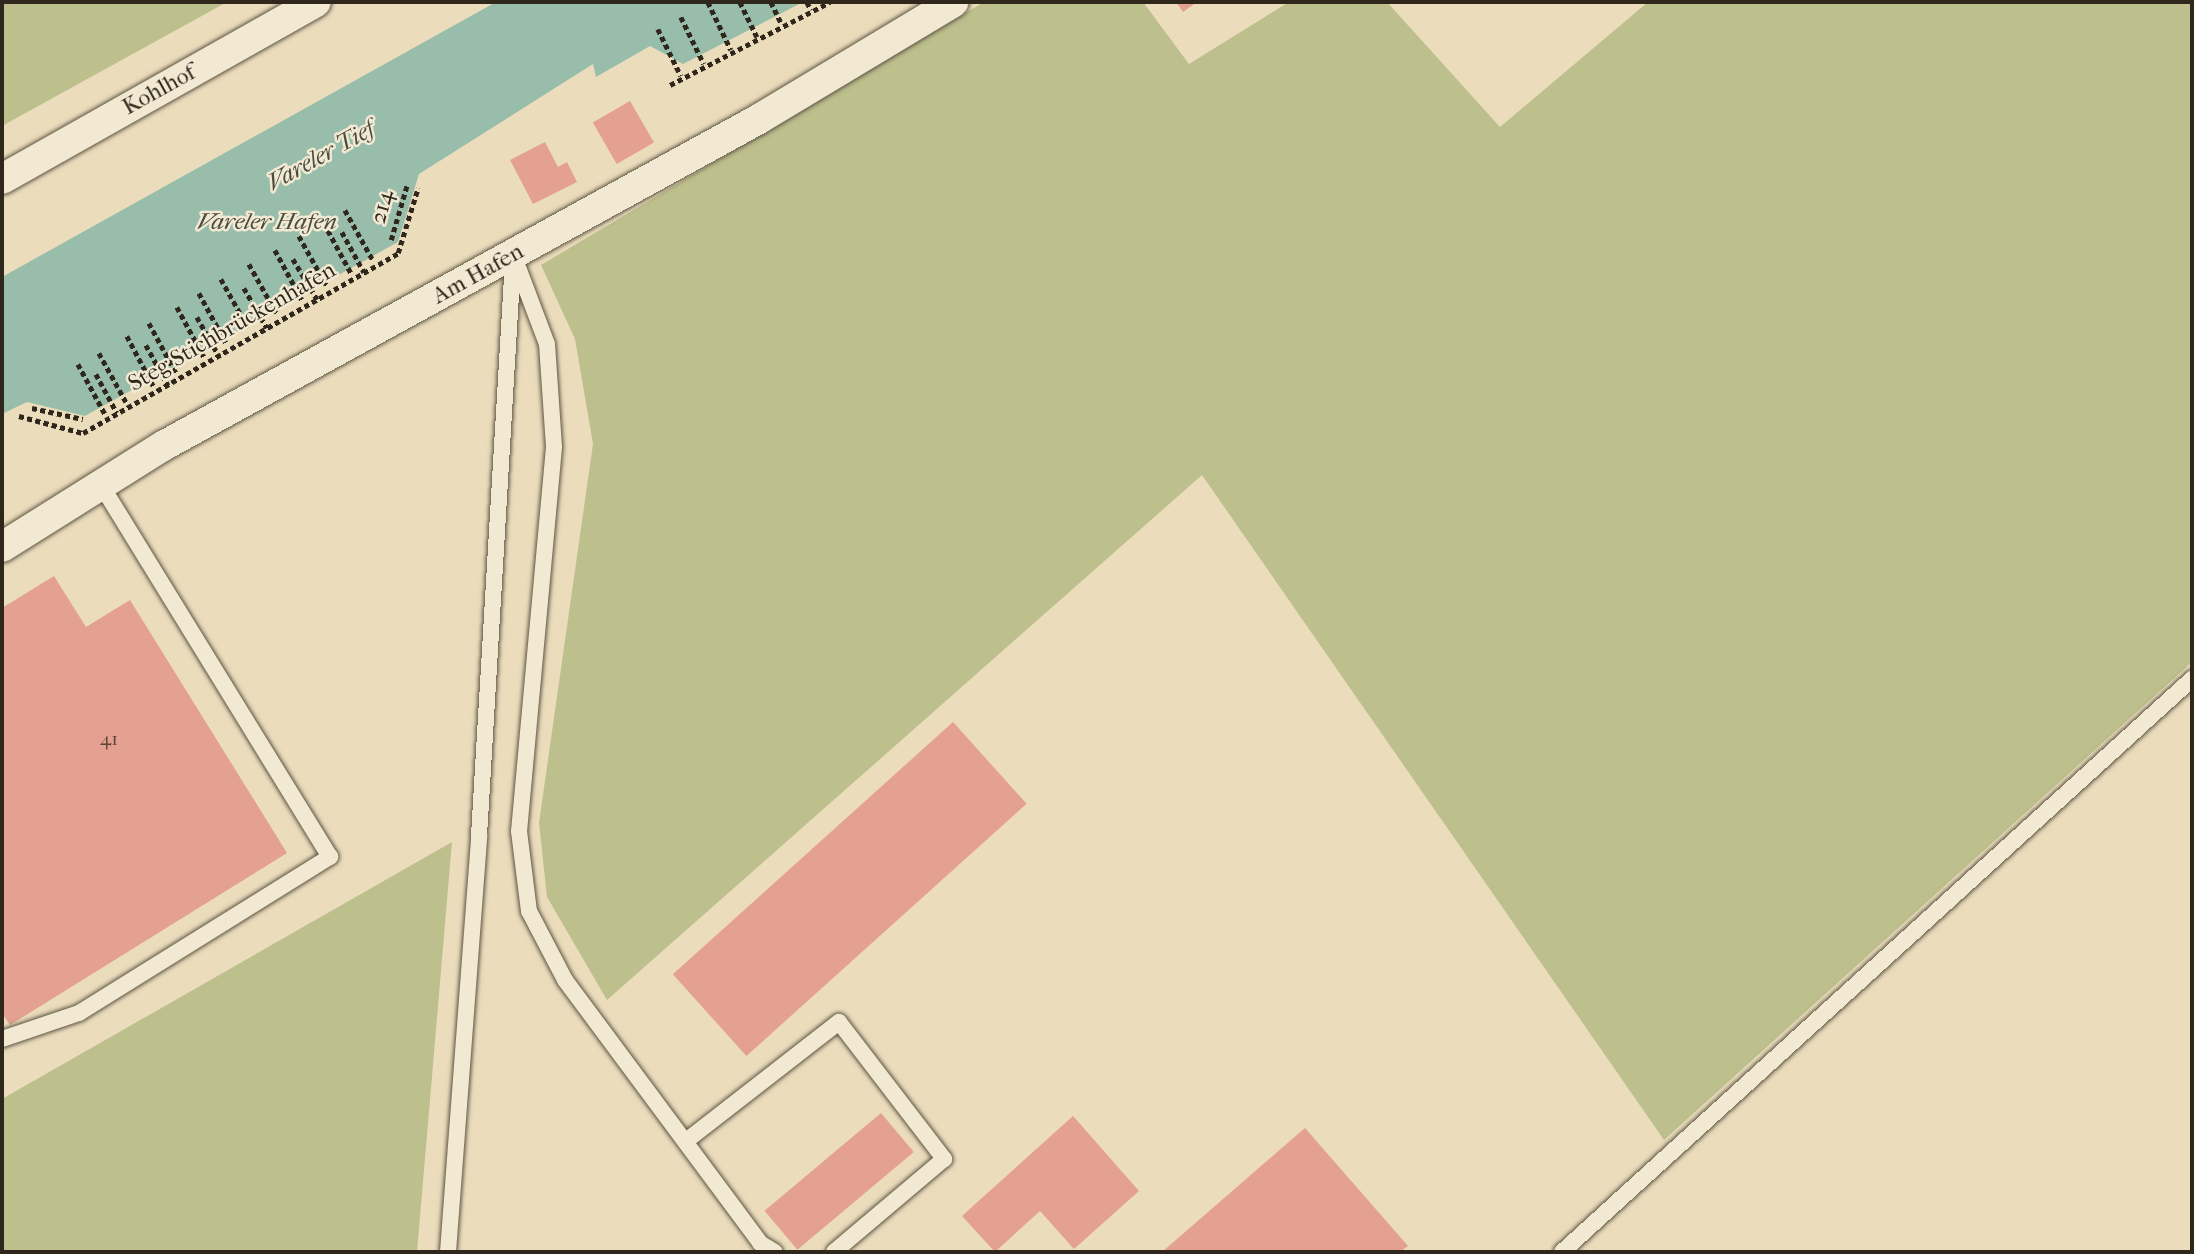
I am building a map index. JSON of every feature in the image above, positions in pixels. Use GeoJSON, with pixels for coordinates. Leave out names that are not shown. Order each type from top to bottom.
{"type":"FeatureCollection","features":[{"type":"Feature","properties":{"kind":"street","name":"Kohlhof"},"geometry":{"type":"LineString","coordinates":[[2,179],[316,2]]}},
{"type":"Feature","properties":{"kind":"street","name":"Am Hafen"},"geometry":{"type":"LineString","coordinates":[[2,547],[163,446],[771,112],[954,2]]}},
{"type":"Feature","properties":{"kind":"lane"},"geometry":{"type":"LineString","coordinates":[[513,254],[547,344],[554,447],[519,831],[529,911],[565,980],[767,1250]]}},
{"type":"Feature","properties":{"kind":"lane"},"geometry":{"type":"LineString","coordinates":[[448,1252],[479,836],[513,254]]}},
{"type":"Feature","properties":{"kind":"lane"},"geometry":{"type":"LineString","coordinates":[[2,1039],[79,1013],[330,857],[101,485]]}},
{"type":"Feature","properties":{"kind":"lane"},"geometry":{"type":"LineString","coordinates":[[1562,1252],[2192,679]]}},
{"type":"Feature","properties":{"kind":"lane"},"geometry":{"type":"LineString","coordinates":[[686,1141],[839,1022],[944,1159],[834,1252]]}},
{"type":"Feature","properties":{"kind":"path"},"geometry":{"type":"LineString","coordinates":[[708,2],[731,50]]}},
{"type":"Feature","properties":{"kind":"path"},"geometry":{"type":"LineString","coordinates":[[740,2],[757,37]]}},
{"type":"Feature","properties":{"kind":"path"},"geometry":{"type":"LineString","coordinates":[[771,2],[782,25]]}},
{"type":"Feature","properties":{"kind":"path"},"geometry":{"type":"LineString","coordinates":[[807,2],[811,10]]}},
{"type":"Feature","properties":{"kind":"path"},"geometry":{"type":"LineString","coordinates":[[670,85],[830,2]]}},
{"type":"Feature","properties":{"kind":"path"},"geometry":{"type":"LineString","coordinates":[[681,17],[704,64]]}},
{"type":"Feature","properties":{"kind":"path"},"geometry":{"type":"LineString","coordinates":[[658,29],[681,76]]}},
{"type":"Feature","properties":{"kind":"path","name":"214"},"geometry":{"type":"LineString","coordinates":[[391,240],[407,185]]}},
{"type":"Feature","properties":{"kind":"path","name":"Steg Stichbrückenhafen"},"geometry":{"type":"LineString","coordinates":[[19,416],[83,433],[219,356],[398,253],[418,188]]}},
{"type":"Feature","properties":{"kind":"path"},"geometry":{"type":"LineString","coordinates":[[345,210],[373,260]]}},
{"type":"Feature","properties":{"kind":"path"},"geometry":{"type":"LineString","coordinates":[[324,223],[351,273]]}},
{"type":"Feature","properties":{"kind":"path"},"geometry":{"type":"LineString","coordinates":[[342,232],[364,272]]}},
{"type":"Feature","properties":{"kind":"path"},"geometry":{"type":"LineString","coordinates":[[299,236],[327,286]]}},
{"type":"Feature","properties":{"kind":"path"},"geometry":{"type":"LineString","coordinates":[[275,250],[302,300]]}},
{"type":"Feature","properties":{"kind":"path"},"geometry":{"type":"LineString","coordinates":[[293,259],[317,299]]}},
{"type":"Feature","properties":{"kind":"path"},"geometry":{"type":"LineString","coordinates":[[249,264],[277,314]]}},
{"type":"Feature","properties":{"kind":"path"},"geometry":{"type":"LineString","coordinates":[[221,279],[249,329]]}},
{"type":"Feature","properties":{"kind":"path"},"geometry":{"type":"LineString","coordinates":[[244,288],[267,328]]}},
{"type":"Feature","properties":{"kind":"path"},"geometry":{"type":"LineString","coordinates":[[199,293],[226,343]]}},
{"type":"Feature","properties":{"kind":"path"},"geometry":{"type":"LineString","coordinates":[[177,307],[204,357]]}},
{"type":"Feature","properties":{"kind":"path"},"geometry":{"type":"LineString","coordinates":[[197,317],[219,356]]}},
{"type":"Feature","properties":{"kind":"path"},"geometry":{"type":"LineString","coordinates":[[149,323],[176,373]]}},
{"type":"Feature","properties":{"kind":"path"},"geometry":{"type":"LineString","coordinates":[[127,337],[154,387]]}},
{"type":"Feature","properties":{"kind":"path"},"geometry":{"type":"LineString","coordinates":[[146,345],[168,384]]}},
{"type":"Feature","properties":{"kind":"path"},"geometry":{"type":"LineString","coordinates":[[99,353],[126,402]]}},
{"type":"Feature","properties":{"kind":"path"},"geometry":{"type":"LineString","coordinates":[[78,364],[106,414]]}},
{"type":"Feature","properties":{"kind":"path"},"geometry":{"type":"LineString","coordinates":[[96,374],[117,413]]}},
{"type":"Feature","properties":{"kind":"path"},"geometry":{"type":"LineString","coordinates":[[32,408],[83,419]]}},
{"type":"Feature","properties":{"kind":"shaded area"},"geometry":{"type":"Polygon","coordinates":[[[2,2],[227,2],[2,126],[2,2]]]}},
{"type":"Feature","properties":{"kind":"shaded area"},"geometry":{"type":"Polygon","coordinates":[[[984,2],[1143,2],[1189,64],[1289,2],[1387,2],[1500,127],[1648,2],[2192,2],[2192,662],[1664,1140],[1202,475],[607,1000],[547,897],[539,823],[593,444],[575,339],[541,265],[984,2]]]}},
{"type":"Feature","properties":{"kind":"shaded area"},"geometry":{"type":"Polygon","coordinates":[[[452,842],[417,1252],[2,1252],[2,1099],[452,842]]]}},
{"type":"Feature","properties":{"kind":"water","name":"Vareler Hafen"},"geometry":{"type":"Polygon","coordinates":[[[496,2],[803,2],[683,64],[650,46],[596,77],[593,64],[419,174],[398,242],[85,416],[27,402],[2,414],[2,277],[496,2]]]}},
{"type":"Feature","properties":{"kind":"building"},"geometry":{"type":"Polygon","coordinates":[[[1176,2],[1197,2],[1183,12],[1176,2]]]}},
{"type":"Feature","properties":{"kind":"building"},"geometry":{"type":"Polygon","coordinates":[[[630,101],[654,143],[617,164],[593,122],[630,101]]]}},
{"type":"Feature","properties":{"kind":"building"},"geometry":{"type":"Polygon","coordinates":[[[545,142],[558,167],[567,162],[577,182],[533,204],[510,160],[545,142]]]}},
{"type":"Feature","properties":{"kind":"building"},"geometry":{"type":"Polygon","coordinates":[[[54,576],[86,627],[130,600],[287,853],[10,1025],[2,1013],[2,608],[54,576]]]}},
{"type":"Feature","properties":{"kind":"building"},"geometry":{"type":"Polygon","coordinates":[[[953,722],[1027,804],[746,1056],[673,974],[953,722]]]}},
{"type":"Feature","properties":{"kind":"building"},"geometry":{"type":"Polygon","coordinates":[[[881,1113],[914,1152],[797,1250],[765,1211],[881,1113]]]}},
{"type":"Feature","properties":{"kind":"building"},"geometry":{"type":"Polygon","coordinates":[[[1073,1116],[1139,1191],[1074,1249],[1040,1211],[995,1252],[962,1216],[1073,1116]]]}},
{"type":"Feature","properties":{"kind":"building"},"geometry":{"type":"Polygon","coordinates":[[[1305,1128],[1408,1246],[1400,1252],[1162,1252],[1305,1128]]]}},
{"type":"Feature","properties":{"kind":"water label","name":"Vareler Tief"},"geometry":{"type":"Point","coordinates":[321,156]}}]}
